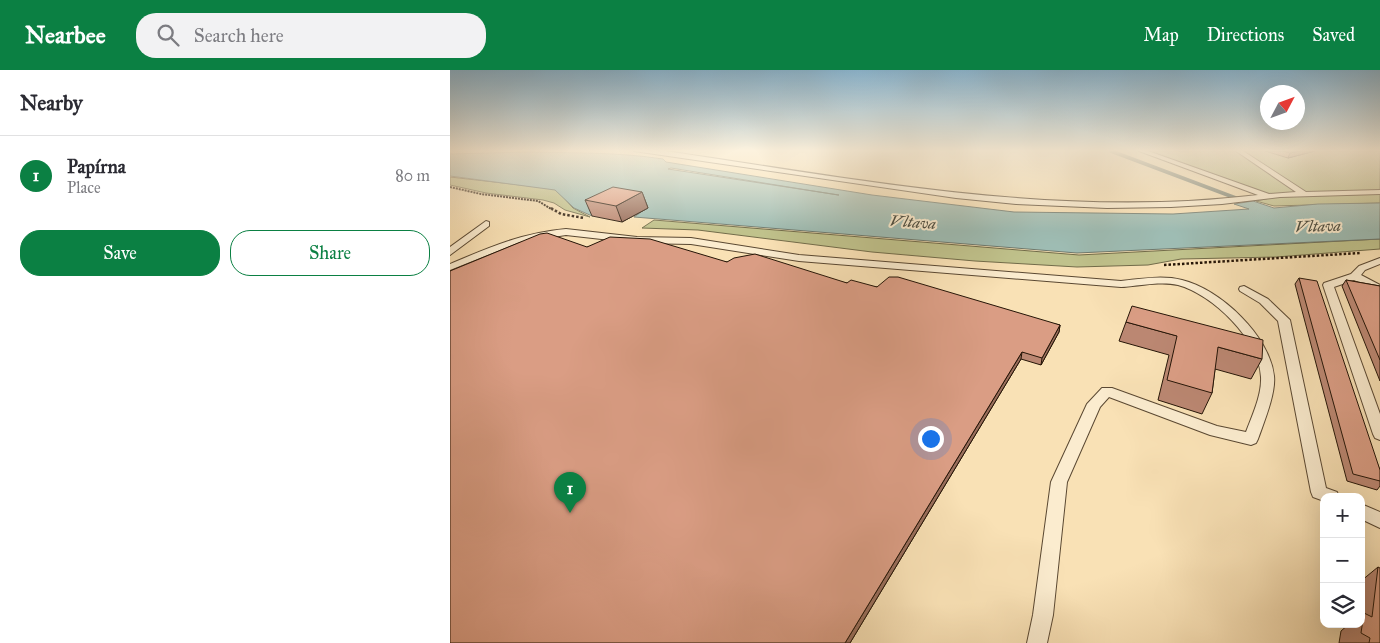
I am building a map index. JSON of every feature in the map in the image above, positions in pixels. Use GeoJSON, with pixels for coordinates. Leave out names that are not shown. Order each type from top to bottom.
{"type":"FeatureCollection","features":[{"type":"Feature","properties":{"kind":"lane"},"geometry":{"type":"LineString","coordinates":[[820,178],[985,200],[1107,206],[1222,202],[1268,196],[1380,192]]}},
{"type":"Feature","properties":{"kind":"lane"},"geometry":{"type":"LineString","coordinates":[[1217,178],[1268,196]]}},
{"type":"Feature","properties":{"kind":"lane"},"geometry":{"type":"LineString","coordinates":[[1279,178],[1304,194]]}},
{"type":"Feature","properties":{"kind":"lane"},"geometry":{"type":"LineString","coordinates":[[450,252],[486,224]]}},
{"type":"Feature","properties":{"kind":"lane"},"geometry":{"type":"LineString","coordinates":[[450,267],[517,240],[566,232],[637,240],[691,241],[799,258],[1121,284],[1174,282],[1203,292],[1240,322],[1261,349],[1268,378],[1252,439],[1214,431],[1107,391],[1094,404],[1059,482],[1043,615],[1037,643]]}},
{"type":"Feature","properties":{"kind":"lane"},"geometry":{"type":"LineString","coordinates":[[1380,261],[1328,285],[1380,434]]}},
{"type":"Feature","properties":{"kind":"lane"},"geometry":{"type":"LineString","coordinates":[[1359,272],[1380,289]]}},
{"type":"Feature","properties":{"kind":"lane"},"geometry":{"type":"LineString","coordinates":[[1244,289],[1264,301],[1284,320],[1319,492],[1321,493]]}},
{"type":"Feature","properties":{"kind":"lane"},"geometry":{"type":"LineString","coordinates":[[1365,513],[1380,520]]}},
{"type":"Feature","properties":{"kind":"path"},"geometry":{"type":"LineString","coordinates":[[450,186],[481,194],[538,201],[561,214],[587,219]]}},
{"type":"Feature","properties":{"kind":"path"},"geometry":{"type":"LineString","coordinates":[[1159,266],[1175,263],[1361,253]]}},
{"type":"Feature","properties":{"kind":"green space"},"geometry":{"type":"Polygon","coordinates":[[[450,178],[457,178],[556,189],[573,208],[590,217],[565,210],[554,203],[543,200],[486,193],[450,185],[450,178]]]}},
{"type":"Feature","properties":{"kind":"green space"},"geometry":{"type":"Polygon","coordinates":[[[1219,178],[1380,178],[1380,192],[1268,196],[1219,178]]]}},
{"type":"Feature","properties":{"kind":"green space"},"geometry":{"type":"Polygon","coordinates":[[[1380,194],[1380,203],[1274,206],[1256,201],[1275,197],[1380,194]]]}},
{"type":"Feature","properties":{"kind":"green space"},"geometry":{"type":"Polygon","coordinates":[[[654,220],[1079,255],[1380,239],[1380,249],[1276,257],[1181,259],[1148,265],[1077,267],[872,252],[698,230],[642,228],[654,220]]]}},
{"type":"Feature","properties":{"kind":"water","name":"Vltava"},"geometry":{"type":"Polygon","coordinates":[[[463,178],[727,178],[822,192],[732,178],[764,178],[872,195],[1014,212],[1173,214],[1249,209],[1234,204],[1253,201],[1274,208],[1318,204],[1380,203],[1380,239],[1077,253],[634,217],[647,208],[619,203],[592,216],[574,208],[555,190],[463,178]]]}},
{"type":"Feature","properties":{"kind":"building"},"geometry":{"type":"Polygon","coordinates":[[[613,187],[642,192],[616,206],[585,200],[613,187]]]}},
{"type":"Feature","properties":{"kind":"building"},"geometry":{"type":"Polygon","coordinates":[[[547,233],[587,247],[610,237],[650,239],[727,262],[734,258],[755,254],[847,283],[851,280],[877,287],[889,277],[898,277],[1060,325],[1042,358],[1022,352],[845,643],[450,643],[450,271],[540,234],[547,233]]]}},
{"type":"Feature","properties":{"kind":"building"},"geometry":{"type":"Polygon","coordinates":[[[1299,278],[1317,281],[1380,470],[1380,481],[1353,474],[1299,278]]]}},
{"type":"Feature","properties":{"kind":"building"},"geometry":{"type":"Polygon","coordinates":[[[1346,280],[1380,286],[1380,360],[1346,280]]]}},
{"type":"Feature","properties":{"kind":"building"},"geometry":{"type":"Polygon","coordinates":[[[1132,306],[1263,340],[1262,359],[1218,347],[1212,393],[1167,380],[1177,336],[1126,322],[1132,306]]]}},
{"type":"Feature","properties":{"kind":"building"},"geometry":{"type":"Polygon","coordinates":[[[1378,567],[1380,568],[1380,643],[1369,643],[1370,638],[1361,633],[1362,628],[1365,628],[1365,614],[1372,617],[1378,567]]]}},
{"type":"Feature","properties":{"kind":"waterway"},"geometry":{"type":"LineString","coordinates":[[1182,178],[1241,200]]}},
{"type":"Feature","properties":{"kind":"place","name":"Papírna"},"geometry":{"type":"Point","coordinates":[570,513]}}]}
